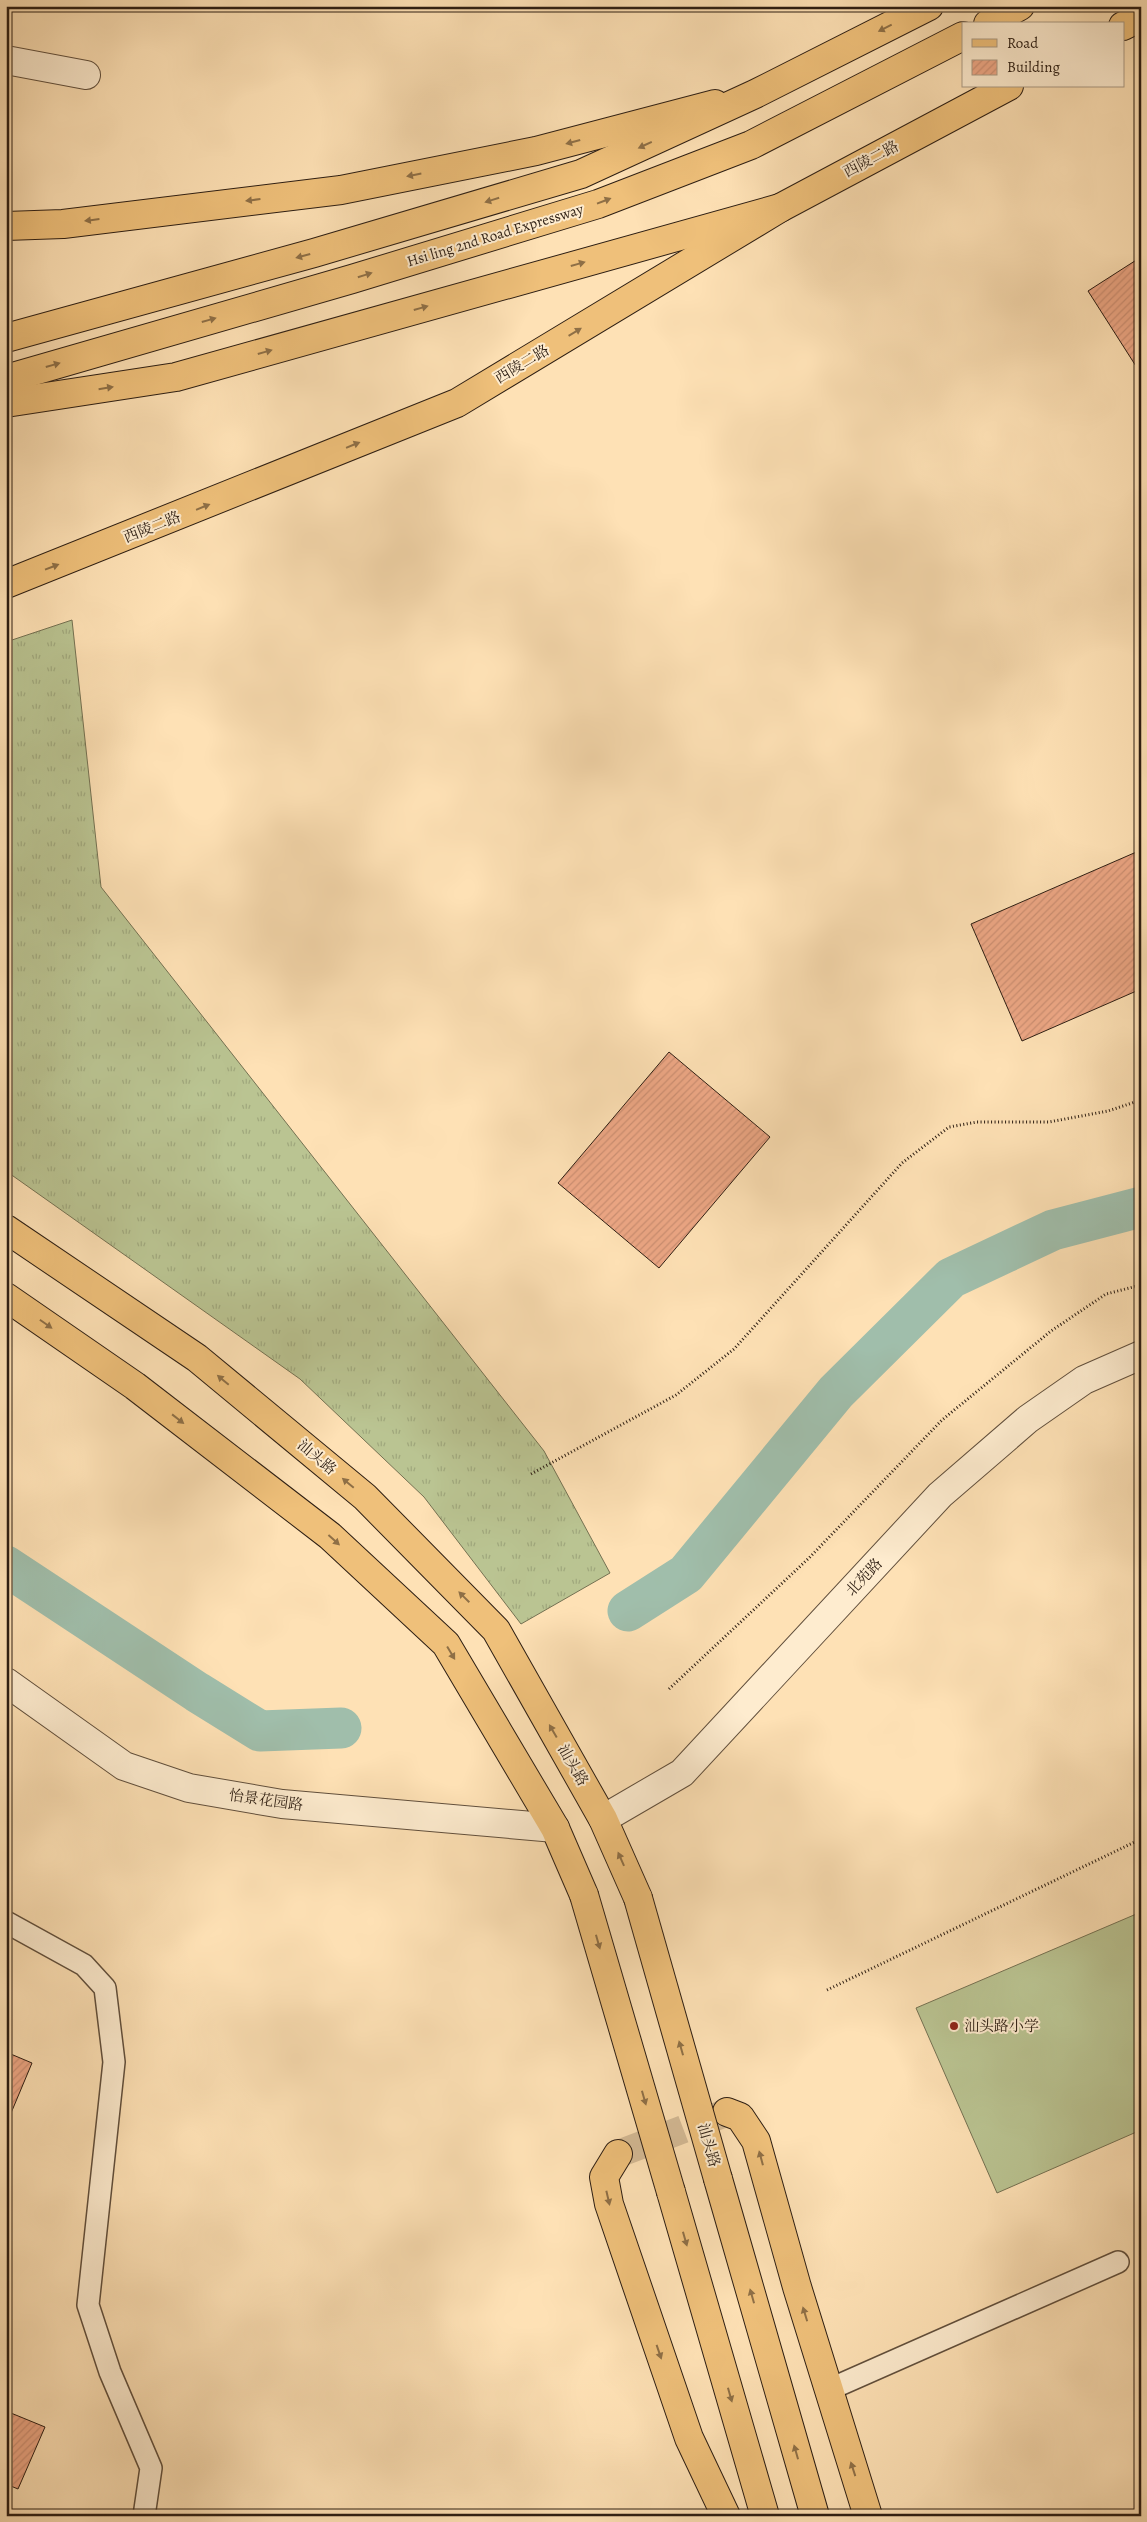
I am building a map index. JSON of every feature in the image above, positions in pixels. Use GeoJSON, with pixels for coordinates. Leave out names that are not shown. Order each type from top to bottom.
{"type":"FeatureCollection","features":[{"type":"Feature","properties":{"kind":"main road"},"geometry":{"type":"LineString","coordinates":[[6,338],[304,256],[581,174],[755,94],[929,6]]}},
{"type":"Feature","properties":{"kind":"main road"},"geometry":{"type":"LineString","coordinates":[[992,22],[1020,6]]}},
{"type":"Feature","properties":{"kind":"main road"},"geometry":{"type":"LineString","coordinates":[[1124,26],[1141,17]]}},
{"type":"Feature","properties":{"kind":"main road","name":"Hsi ling 2nd Road Expressway"},"geometry":{"type":"LineString","coordinates":[[6,379],[352,279],[598,204],[750,145],[962,37]]}},
{"type":"Feature","properties":{"kind":"main road","name":"西陵二路"},"geometry":{"type":"LineString","coordinates":[[6,584],[457,403],[780,208],[1005,88]]}},
{"type":"Feature","properties":{"kind":"main road"},"geometry":{"type":"LineString","coordinates":[[6,235],[63,224],[341,190],[536,151],[755,94]]}},
{"type":"Feature","properties":{"kind":"main road"},"geometry":{"type":"LineString","coordinates":[[6,403],[176,377],[780,208]]}},
{"type":"Feature","properties":{"kind":"main road"},"geometry":{"type":"LineString","coordinates":[[6,226],[63,224]]}},
{"type":"Feature","properties":{"kind":"main road","name":"汕头路"},"geometry":{"type":"LineString","coordinates":[[6,1229],[197,1358],[365,1497],[496,1630],[604,1819],[638,1898],[815,2516]]}},
{"type":"Feature","properties":{"kind":"main road"},"geometry":{"type":"LineString","coordinates":[[6,1297],[135,1386],[330,1536],[446,1644],[555,1828],[584,1895],[765,2516]]}},
{"type":"Feature","properties":{"kind":"main road"},"geometry":{"type":"LineString","coordinates":[[727,2112],[740,2117],[756,2141],[828,2390],[868,2516]]}},
{"type":"Feature","properties":{"kind":"main road"},"geometry":{"type":"LineString","coordinates":[[618,2154],[604,2177],[609,2204],[689,2438],[726,2516]]}},
{"type":"Feature","properties":{"kind":"street"},"geometry":{"type":"LineString","coordinates":[[6,60],[86,74]]}},
{"type":"Feature","properties":{"kind":"street","name":"北苑路"},"geometry":{"type":"LineString","coordinates":[[604,1819],[682,1773],[940,1495],[1028,1419],[1052,1402],[1084,1380],[1141,1355]]}},
{"type":"Feature","properties":{"kind":"street","name":"怡景花园路"},"geometry":{"type":"LineString","coordinates":[[6,1682],[124,1766],[189,1788],[282,1804],[555,1828]]}},
{"type":"Feature","properties":{"kind":"lane"},"geometry":{"type":"LineString","coordinates":[[6,1922],[84,1965],[105,1988],[114,2062],[88,2304],[110,2372],[151,2468],[144,2516]]}},
{"type":"Feature","properties":{"kind":"lane"},"geometry":{"type":"LineString","coordinates":[[828,2390],[1118,2262]]}},
{"type":"Feature","properties":{"kind":"path"},"geometry":{"type":"LineString","coordinates":[[530,1474],[676,1395],[734,1349],[902,1163],[949,1128],[976,1122],[1049,1122],[1108,1111],[1141,1100]]}},
{"type":"Feature","properties":{"kind":"path"},"geometry":{"type":"LineString","coordinates":[[669,1689],[809,1558],[942,1420],[1051,1331],[1074,1315],[1106,1294],[1141,1285]]}},
{"type":"Feature","properties":{"kind":"path"},"geometry":{"type":"LineString","coordinates":[[827,1990],[1141,1839]]}},
{"type":"Feature","properties":{"kind":"green space"},"geometry":{"type":"Polygon","coordinates":[[[72,620],[101,887],[544,1451],[610,1573],[521,1624],[424,1497],[300,1379],[6,1171],[6,642],[72,620]]]}},
{"type":"Feature","properties":{"kind":"green space"},"geometry":{"type":"Polygon","coordinates":[[[1141,1912],[1141,2130],[997,2193],[916,2008],[1141,1912]]]}},
{"type":"Feature","properties":{"kind":"building"},"geometry":{"type":"Polygon","coordinates":[[[1141,257],[1141,374],[1088,291],[1141,257]]]}},
{"type":"Feature","properties":{"kind":"building"},"geometry":{"type":"Polygon","coordinates":[[[1141,850],[1141,989],[1022,1041],[971,924],[1141,850]]]}},
{"type":"Feature","properties":{"kind":"building"},"geometry":{"type":"Polygon","coordinates":[[[669,1052],[770,1137],[659,1268],[558,1183],[669,1052]]]}},
{"type":"Feature","properties":{"kind":"building"},"geometry":{"type":"Polygon","coordinates":[[[6,2052],[32,2063],[6,2125],[6,2052]]]}},
{"type":"Feature","properties":{"kind":"building"},"geometry":{"type":"Polygon","coordinates":[[[6,2411],[45,2427],[18,2489],[6,2484],[6,2411]]]}},
{"type":"Feature","properties":{"kind":"waterway"},"geometry":{"type":"LineString","coordinates":[[628,1611],[686,1574],[836,1392],[951,1278],[1053,1230],[1141,1207]]}},
{"type":"Feature","properties":{"kind":"waterway"},"geometry":{"type":"LineString","coordinates":[[6,1566],[197,1692],[260,1731],[341,1728]]}},
{"type":"Feature","properties":{"kind":"tunnel"},"geometry":{"type":"LineString","coordinates":[[618,2154],[723,2114]]}},
{"type":"Feature","properties":{"kind":"place","name":"汕头路小学"},"geometry":{"type":"Point","coordinates":[954,2026]}}]}
